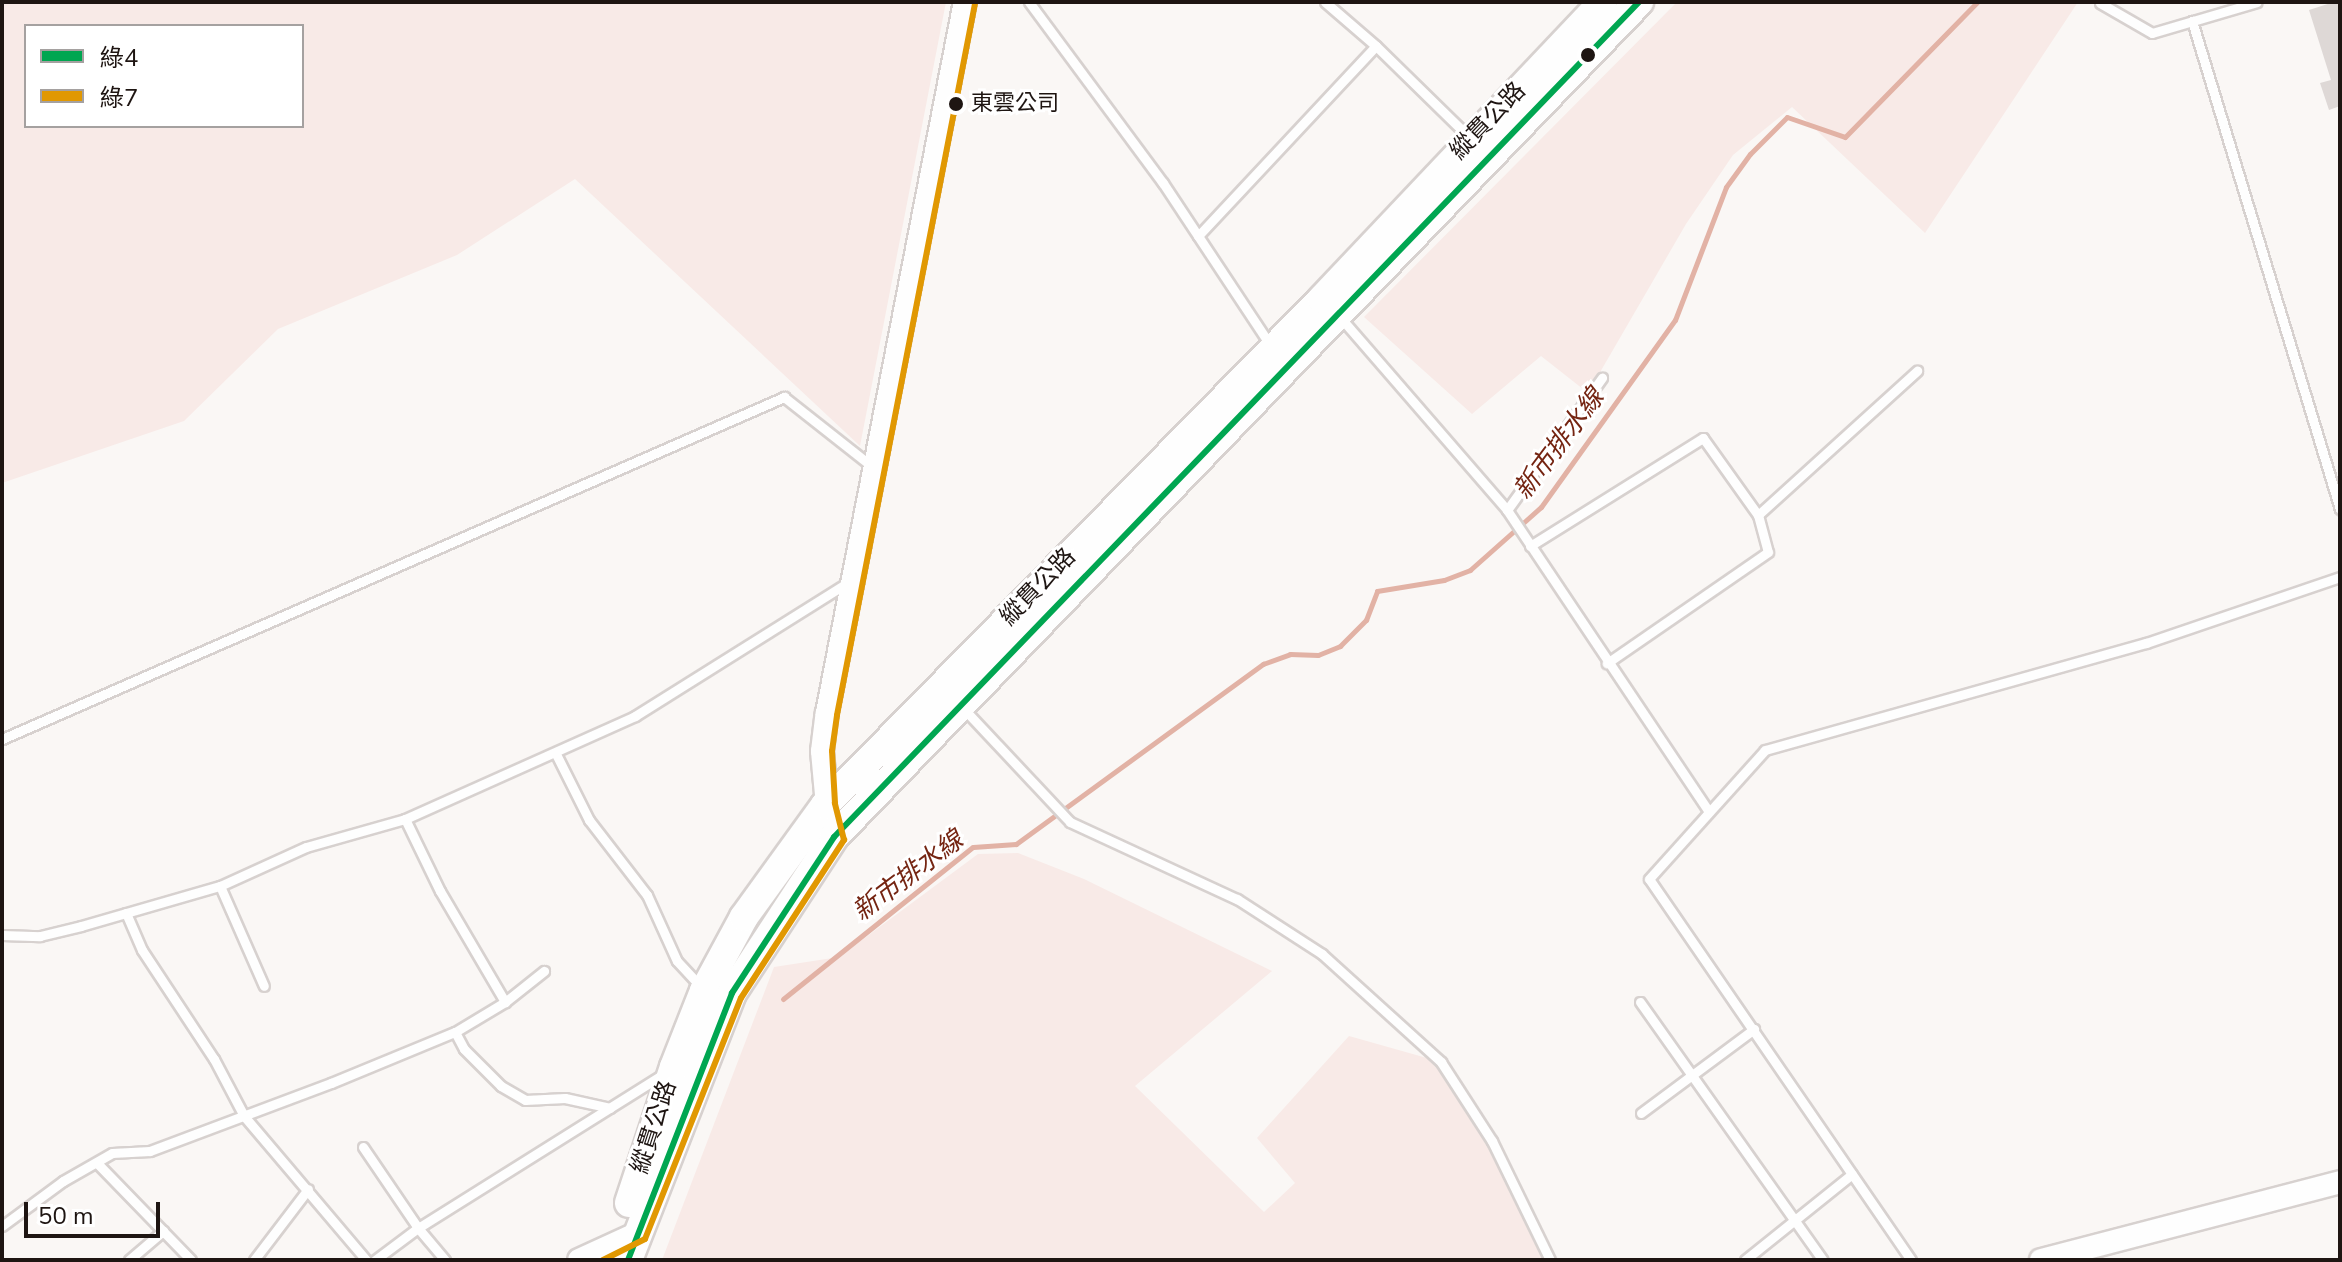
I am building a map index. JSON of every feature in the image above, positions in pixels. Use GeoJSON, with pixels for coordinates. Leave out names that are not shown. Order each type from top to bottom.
{"type":"FeatureCollection","features":[{"type":"Feature","properties":{"kind":"main road","name":"縱貫公路"},"geometry":{"type":"LineString","coordinates":[[622,1249],[674,1067],[704,991],[744,917],[825,805],[950,695],[1330,308],[1480,148],[1603,2]]}},
{"type":"Feature","properties":{"kind":"main road","name":"縱貫公路"},"geometry":{"type":"LineString","coordinates":[[1480,148],[1639,2]]}},
{"type":"Feature","properties":{"kind":"main road","name":"縱貫公路"},"geometry":{"type":"LineString","coordinates":[[622,1249],[732,993],[834,837],[950,695],[1273,348],[1330,308]]}},
{"type":"Feature","properties":{"kind":"street"},"geometry":{"type":"LineString","coordinates":[[834,837],[825,805],[822,751],[965,2]]}},
{"type":"Feature","properties":{"kind":"street"},"geometry":{"type":"LineString","coordinates":[[2041,1260],[2340,1182]]}},
{"type":"Feature","properties":{"kind":"street"},"geometry":{"type":"LineString","coordinates":[[579,1260],[622,1249]]}},
{"type":"Feature","properties":{"kind":"lane"},"geometry":{"type":"LineString","coordinates":[[1029,2],[1163,183],[1273,348]]}},
{"type":"Feature","properties":{"kind":"lane"},"geometry":{"type":"LineString","coordinates":[[1325,2],[1376,46],[1480,148]]}},
{"type":"Feature","properties":{"kind":"lane"},"geometry":{"type":"LineString","coordinates":[[2100,3],[2152,33],[2257,2]]}},
{"type":"Feature","properties":{"kind":"lane"},"geometry":{"type":"LineString","coordinates":[[2192,21],[2340,509]]}},
{"type":"Feature","properties":{"kind":"lane"},"geometry":{"type":"LineString","coordinates":[[1198,236],[1376,46]]}},
{"type":"Feature","properties":{"kind":"lane"},"geometry":{"type":"LineString","coordinates":[[1330,308],[1507,510],[1708,810]]}},
{"type":"Feature","properties":{"kind":"lane"},"geometry":{"type":"LineString","coordinates":[[1758,515],[1917,371]]}},
{"type":"Feature","properties":{"kind":"lane"},"geometry":{"type":"LineString","coordinates":[[1507,510],[1602,378]]}},
{"type":"Feature","properties":{"kind":"lane"},"geometry":{"type":"LineString","coordinates":[[2,739],[784,397],[874,469]]}},
{"type":"Feature","properties":{"kind":"lane"},"geometry":{"type":"LineString","coordinates":[[1530,546],[1703,438],[1758,515],[1768,552],[1607,663]]}},
{"type":"Feature","properties":{"kind":"lane"},"geometry":{"type":"LineString","coordinates":[[1911,1260],[1649,879],[1765,750],[2146,643],[2340,577]]}},
{"type":"Feature","properties":{"kind":"lane"},"geometry":{"type":"LineString","coordinates":[[2,935],[40,936],[220,886],[306,847],[405,819],[635,716],[855,578]]}},
{"type":"Feature","properties":{"kind":"lane"},"geometry":{"type":"LineString","coordinates":[[950,695],[1070,822],[1237,899],[1310,946],[1441,1062],[1492,1141],[1550,1260]]}},
{"type":"Feature","properties":{"kind":"lane"},"geometry":{"type":"LineString","coordinates":[[556,754],[589,820],[647,895],[677,961],[704,991]]}},
{"type":"Feature","properties":{"kind":"lane"},"geometry":{"type":"LineString","coordinates":[[405,819],[449,908],[505,1002]]}},
{"type":"Feature","properties":{"kind":"lane"},"geometry":{"type":"LineString","coordinates":[[220,886],[264,986]]}},
{"type":"Feature","properties":{"kind":"lane"},"geometry":{"type":"LineString","coordinates":[[126,913],[142,950],[214,1059],[244,1116],[366,1260]]}},
{"type":"Feature","properties":{"kind":"lane"},"geometry":{"type":"LineString","coordinates":[[2,1226],[63,1181],[112,1153],[150,1151],[455,1032],[505,1002],[544,971]]}},
{"type":"Feature","properties":{"kind":"lane"},"geometry":{"type":"LineString","coordinates":[[1640,1002],[1797,1219],[1823,1260]]}},
{"type":"Feature","properties":{"kind":"lane"},"geometry":{"type":"LineString","coordinates":[[1641,1113],[1754,1029]]}},
{"type":"Feature","properties":{"kind":"lane"},"geometry":{"type":"LineString","coordinates":[[455,1032],[464,1049],[501,1086],[525,1100],[565,1098],[610,1108]]}},
{"type":"Feature","properties":{"kind":"lane"},"geometry":{"type":"LineString","coordinates":[[375,1260],[418,1228],[674,1067]]}},
{"type":"Feature","properties":{"kind":"lane"},"geometry":{"type":"LineString","coordinates":[[363,1147],[418,1228],[445,1260]]}},
{"type":"Feature","properties":{"kind":"lane"},"geometry":{"type":"LineString","coordinates":[[97,1163],[191,1260]]}},
{"type":"Feature","properties":{"kind":"lane"},"geometry":{"type":"LineString","coordinates":[[1745,1260],[1852,1174]]}},
{"type":"Feature","properties":{"kind":"lane"},"geometry":{"type":"LineString","coordinates":[[254,1260],[308,1189]]}},
{"type":"Feature","properties":{"kind":"lane"},"geometry":{"type":"LineString","coordinates":[[129,1260],[163,1231]]}},
{"type":"Feature","properties":{"kind":"shaded area"},"geometry":{"type":"Polygon","coordinates":[[[2,2],[946,2],[860,446],[575,179],[457,255],[278,329],[184,421],[2,483],[2,2]]]}},
{"type":"Feature","properties":{"kind":"shaded area"},"geometry":{"type":"Polygon","coordinates":[[[1677,2],[2078,2],[1925,233],[1792,107],[1733,155],[1686,224],[1588,393],[1541,356],[1472,414],[1364,317],[1677,2]]]}},
{"type":"Feature","properties":{"kind":"shaded area"},"geometry":{"type":"Polygon","coordinates":[[[1018,853],[1084,879],[1272,971],[1135,1086],[1264,1212],[1295,1183],[1257,1138],[1349,1036],[1441,1062],[1492,1141],[1550,1260],[662,1260],[774,967],[839,957],[978,854],[1018,853]]]}},
{"type":"Feature","properties":{"kind":"building"},"geometry":{"type":"Polygon","coordinates":[[[2340,2],[2340,106],[2329,110],[2320,83],[2331,80],[2309,10],[2340,2]]]}},
{"type":"Feature","properties":{"kind":"waterway","name":"新市排水線"},"geometry":{"type":"LineString","coordinates":[[783,999],[973,847],[1016,844],[1263,664],[1290,654],[1318,655],[1340,646],[1366,620],[1377,591],[1444,580],[1470,570],[1541,507],[1675,320],[1726,187],[1750,154],[1787,117],[1845,137],[1977,2]]}},
{"type":"Feature","properties":{"kind":"transit line","name":"綠4"},"geometry":{"type":"LineString","coordinates":[[628,1260],[732,993],[834,837],[1639,2]]}},
{"type":"Feature","properties":{"kind":"transit line","name":"綠7"},"geometry":{"type":"LineString","coordinates":[[603,1260],[645,1239],[741,998],[844,840],[835,803],[832,751],[837,715],[975,4]]}},
{"type":"Feature","properties":{"kind":"place","name":"東雲公司"},"geometry":{"type":"Point","coordinates":[956,104]}}]}
